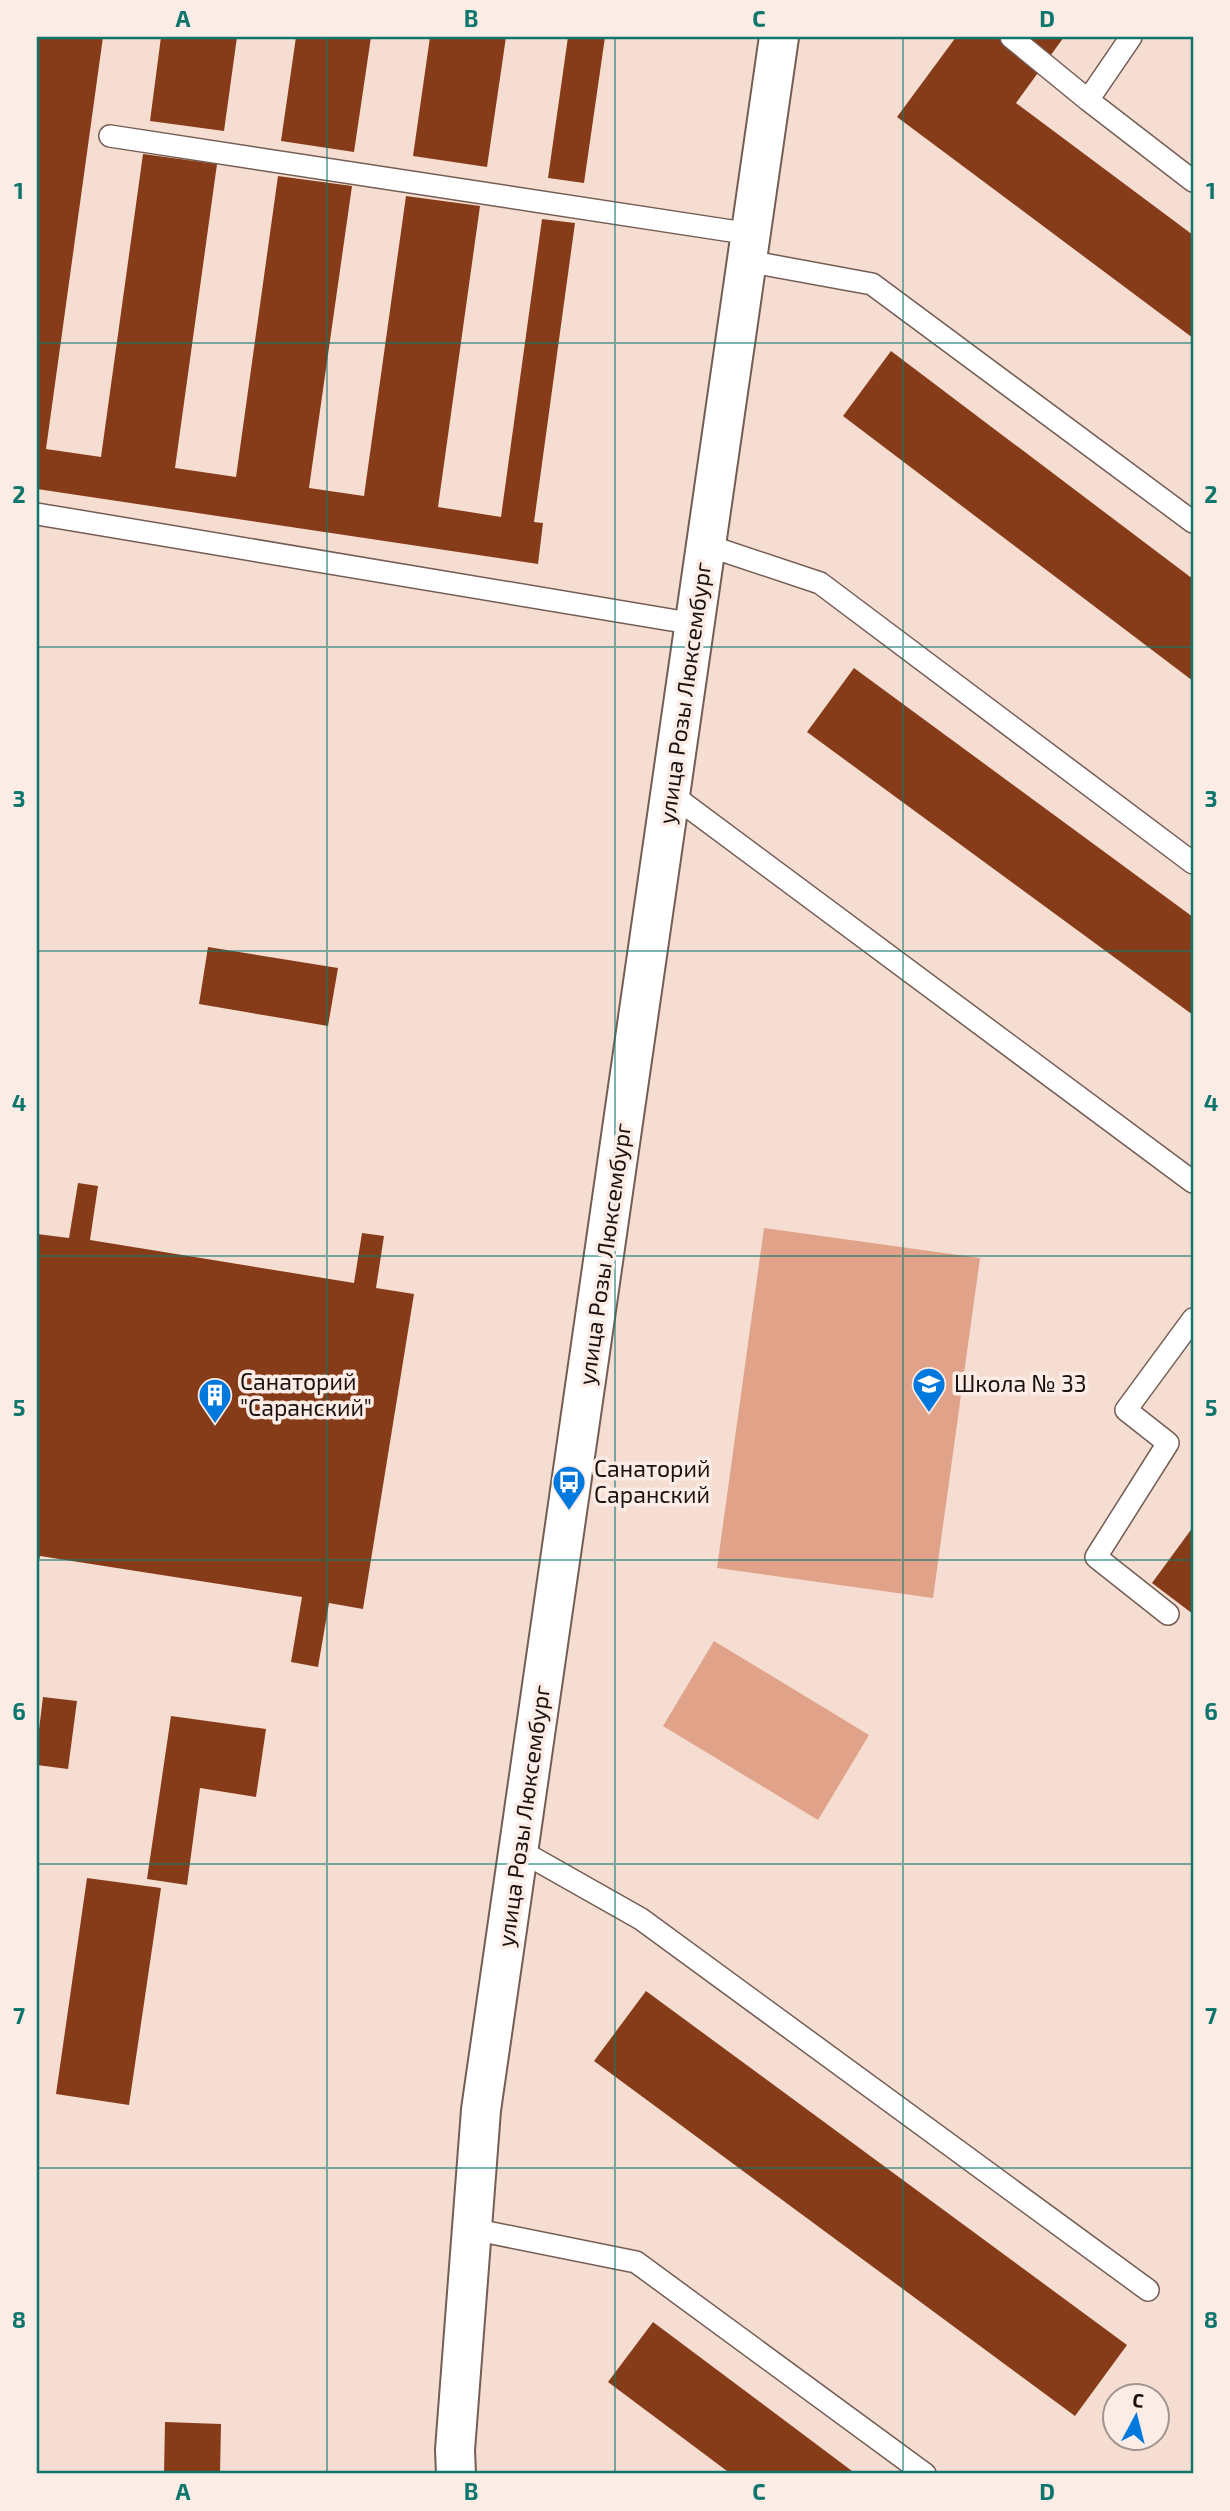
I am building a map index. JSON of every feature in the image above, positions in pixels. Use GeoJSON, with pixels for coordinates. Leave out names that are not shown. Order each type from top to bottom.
{"type":"FeatureCollection","features":[{"type":"Feature","properties":{"kind":"street","name":"улица Розы Люксембург"},"geometry":{"type":"LineString","coordinates":[[456,2474],[455,2450],[481,2110],[779,37]]}},
{"type":"Feature","properties":{"kind":"lane"},"geometry":{"type":"LineString","coordinates":[[1011,37],[1193,181]]}},
{"type":"Feature","properties":{"kind":"lane"},"geometry":{"type":"LineString","coordinates":[[1088,100],[1131,37]]}},
{"type":"Feature","properties":{"kind":"lane"},"geometry":{"type":"LineString","coordinates":[[110,136],[749,247],[872,284],[1193,522]]}},
{"type":"Feature","properties":{"kind":"lane"},"geometry":{"type":"LineString","coordinates":[[37,514],[695,624]]}},
{"type":"Feature","properties":{"kind":"lane"},"geometry":{"type":"LineString","coordinates":[[706,545],[820,583],[1193,863]]}},
{"type":"Feature","properties":{"kind":"lane"},"geometry":{"type":"LineString","coordinates":[[671,794],[1193,1182]]}},
{"type":"Feature","properties":{"kind":"lane"},"geometry":{"type":"LineString","coordinates":[[1168,1614],[1096,1558],[1168,1443],[1126,1410],[1193,1319]]}},
{"type":"Feature","properties":{"kind":"lane"},"geometry":{"type":"LineString","coordinates":[[519,1850],[641,1919],[1148,2290]]}},
{"type":"Feature","properties":{"kind":"lane"},"geometry":{"type":"LineString","coordinates":[[472,2229],[636,2262],[925,2474]]}},
{"type":"Feature","properties":{"kind":"shaded area"},"geometry":{"type":"Polygon","coordinates":[[[764,1228],[980,1258],[933,1598],[717,1568],[764,1228]]]}},
{"type":"Feature","properties":{"kind":"shaded area"},"geometry":{"type":"Polygon","coordinates":[[[714,1641],[869,1735],[818,1820],[663,1726],[714,1641]]]}},
{"type":"Feature","properties":{"kind":"building"},"geometry":{"type":"Polygon","coordinates":[[[37,37],[103,37],[46,449],[101,457],[143,154],[217,164],[175,468],[236,477],[278,176],[352,186],[309,488],[364,496],[406,196],[480,206],[438,507],[501,517],[542,219],[575,223],[534,522],[543,523],[538,564],[37,489],[37,37]]]}},
{"type":"Feature","properties":{"kind":"building"},"geometry":{"type":"Polygon","coordinates":[[[161,37],[237,37],[224,131],[150,121],[161,37]]]}},
{"type":"Feature","properties":{"kind":"building"},"geometry":{"type":"Polygon","coordinates":[[[296,37],[371,37],[354,152],[281,141],[296,37]]]}},
{"type":"Feature","properties":{"kind":"building"},"geometry":{"type":"Polygon","coordinates":[[[430,37],[506,37],[487,167],[413,156],[430,37]]]}},
{"type":"Feature","properties":{"kind":"building"},"geometry":{"type":"Polygon","coordinates":[[[568,37],[605,37],[584,183],[548,178],[568,37]]]}},
{"type":"Feature","properties":{"kind":"building"},"geometry":{"type":"Polygon","coordinates":[[[956,37],[1064,37],[1016,103],[1193,235],[1193,338],[897,117],[956,37]]]}},
{"type":"Feature","properties":{"kind":"building"},"geometry":{"type":"Polygon","coordinates":[[[891,351],[1193,579],[1193,681],[843,416],[891,351]]]}},
{"type":"Feature","properties":{"kind":"building"},"geometry":{"type":"Polygon","coordinates":[[[854,668],[1193,917],[1193,1015],[807,732],[854,668]]]}},
{"type":"Feature","properties":{"kind":"building"},"geometry":{"type":"Polygon","coordinates":[[[208,947],[338,968],[328,1026],[199,1004],[208,947]]]}},
{"type":"Feature","properties":{"kind":"building","name":"Санаторий \"Саранский\""},"geometry":{"type":"Polygon","coordinates":[[[78,1183],[98,1186],[90,1240],[354,1283],[362,1233],[384,1236],[376,1288],[414,1294],[363,1609],[329,1603],[318,1667],[291,1662],[302,1597],[40,1556],[37,1568],[37,1234],[69,1238],[78,1183]]]}},
{"type":"Feature","properties":{"kind":"building"},"geometry":{"type":"Polygon","coordinates":[[[1193,1527],[1193,1614],[1152,1583],[1193,1527]]]}},
{"type":"Feature","properties":{"kind":"building"},"geometry":{"type":"Polygon","coordinates":[[[43,1697],[77,1701],[68,1769],[37,1765],[43,1697]]]}},
{"type":"Feature","properties":{"kind":"building"},"geometry":{"type":"Polygon","coordinates":[[[171,1716],[266,1729],[256,1797],[200,1788],[187,1885],[147,1879],[171,1716]]]}},
{"type":"Feature","properties":{"kind":"building"},"geometry":{"type":"Polygon","coordinates":[[[87,1878],[161,1888],[129,2105],[56,2094],[87,1878]]]}},
{"type":"Feature","properties":{"kind":"building"},"geometry":{"type":"Polygon","coordinates":[[[646,1991],[1127,2345],[1075,2416],[594,2061],[646,1991]]]}},
{"type":"Feature","properties":{"kind":"building"},"geometry":{"type":"Polygon","coordinates":[[[653,2322],[856,2474],[731,2474],[608,2382],[653,2322]]]}},
{"type":"Feature","properties":{"kind":"building"},"geometry":{"type":"Polygon","coordinates":[[[165,2422],[221,2424],[220,2474],[164,2474],[165,2422]]]}},
{"type":"Feature","properties":{"kind":"place","name":"Школа № 33"},"geometry":{"type":"Point","coordinates":[929,1414]}},
{"type":"Feature","properties":{"kind":"place","name":"Санаторий \"Саранский\""},"geometry":{"type":"Point","coordinates":[215,1425]}},
{"type":"Feature","properties":{"kind":"place","name":"Санаторий Саранский"},"geometry":{"type":"Point","coordinates":[569,1512]}}]}
